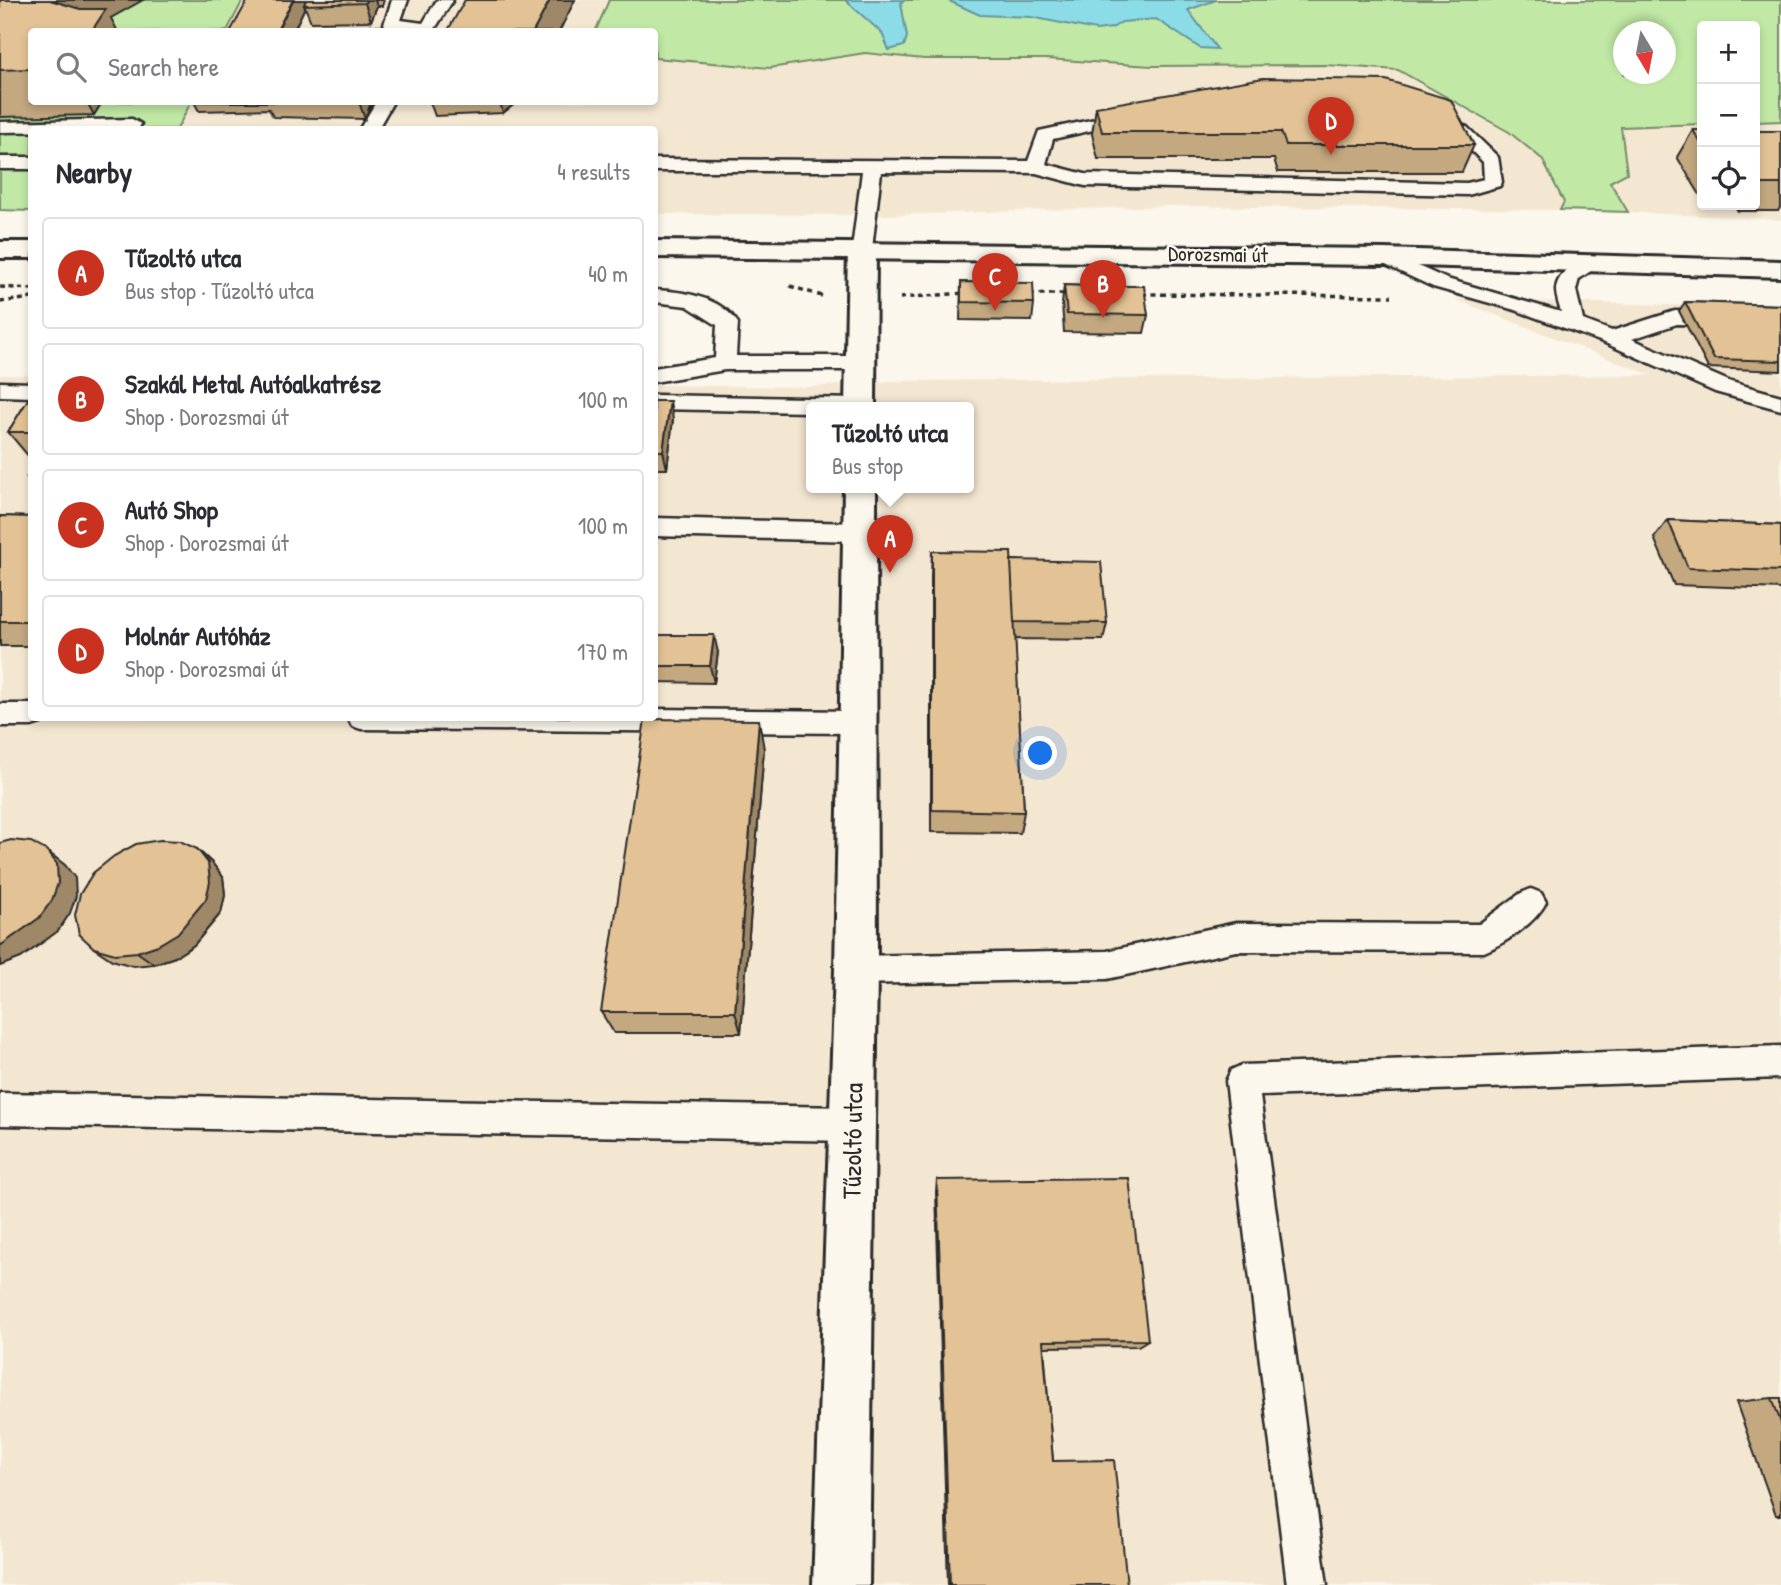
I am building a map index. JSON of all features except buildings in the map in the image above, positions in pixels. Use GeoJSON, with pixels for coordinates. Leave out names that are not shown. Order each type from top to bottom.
{"type":"FeatureCollection","features":[{"type":"Feature","properties":{"kind":"main road","name":"Dorozsmai út"},"geometry":{"type":"LineString","coordinates":[[658,249],[862,249],[1384,257],[1781,269]]}},
{"type":"Feature","properties":{"kind":"main road"},"geometry":{"type":"LineString","coordinates":[[860,402],[862,249]]}},
{"type":"Feature","properties":{"kind":"main road"},"geometry":{"type":"LineString","coordinates":[[0,250],[28,250]]}},
{"type":"Feature","properties":{"kind":"main road","name":"Tűzoltó utca"},"geometry":{"type":"LineString","coordinates":[[841,1585],[856,970],[860,493]]}},
{"type":"Feature","properties":{"kind":"lane"},"geometry":{"type":"LineString","coordinates":[[400,0],[392,24],[415,28]]}},
{"type":"Feature","properties":{"kind":"lane"},"geometry":{"type":"LineString","coordinates":[[427,28],[445,0]]}},
{"type":"Feature","properties":{"kind":"lane"},"geometry":{"type":"LineString","coordinates":[[370,126],[382,105]]}},
{"type":"Feature","properties":{"kind":"lane"},"geometry":{"type":"LineString","coordinates":[[1036,167],[1045,135],[1147,112]]}},
{"type":"Feature","properties":{"kind":"lane"},"geometry":{"type":"LineString","coordinates":[[658,165],[1036,167],[1085,180],[1468,189],[1493,182],[1492,161],[1461,131],[1426,118]]}},
{"type":"Feature","properties":{"kind":"lane"},"geometry":{"type":"LineString","coordinates":[[44,126],[132,124],[131,126]]}},
{"type":"Feature","properties":{"kind":"lane"},"geometry":{"type":"LineString","coordinates":[[0,127],[28,126]]}},
{"type":"Feature","properties":{"kind":"lane"},"geometry":{"type":"LineString","coordinates":[[0,163],[28,163]]}},
{"type":"Feature","properties":{"kind":"lane"},"geometry":{"type":"LineString","coordinates":[[862,249],[872,166]]}},
{"type":"Feature","properties":{"kind":"lane"},"geometry":{"type":"LineString","coordinates":[[1384,257],[1440,283],[1522,305],[1612,338],[1723,387],[1781,403]]}},
{"type":"Feature","properties":{"kind":"lane"},"geometry":{"type":"LineString","coordinates":[[1574,324],[1566,290],[1570,276],[1594,262]]}},
{"type":"Feature","properties":{"kind":"lane"},"geometry":{"type":"LineString","coordinates":[[658,296],[674,296],[708,305],[728,323],[725,363]]}},
{"type":"Feature","properties":{"kind":"lane"},"geometry":{"type":"LineString","coordinates":[[1612,338],[1675,317],[1781,320]]}},
{"type":"Feature","properties":{"kind":"lane"},"geometry":{"type":"LineString","coordinates":[[658,374],[725,363],[861,363]]}},
{"type":"Feature","properties":{"kind":"lane"},"geometry":{"type":"LineString","coordinates":[[0,389],[28,390]]}},
{"type":"Feature","properties":{"kind":"lane"},"geometry":{"type":"LineString","coordinates":[[658,402],[806,405]]}},
{"type":"Feature","properties":{"kind":"lane"},"geometry":{"type":"LineString","coordinates":[[658,527],[859,532]]}},
{"type":"Feature","properties":{"kind":"lane"},"geometry":{"type":"LineString","coordinates":[[0,715],[28,715]]}},
{"type":"Feature","properties":{"kind":"lane"},"geometry":{"type":"LineString","coordinates":[[658,720],[858,722]]}},
{"type":"Feature","properties":{"kind":"lane"},"geometry":{"type":"LineString","coordinates":[[856,970],[1107,965],[1236,937],[1484,938],[1531,902]]}},
{"type":"Feature","properties":{"kind":"lane"},"geometry":{"type":"LineString","coordinates":[[1307,1585],[1242,1081],[1781,1062]]}},
{"type":"Feature","properties":{"kind":"lane"},"geometry":{"type":"LineString","coordinates":[[0,1109],[852,1124]]}},
{"type":"Feature","properties":{"kind":"path"},"geometry":{"type":"LineString","coordinates":[[780,284],[826,297],[922,298],[978,293]]}},
{"type":"Feature","properties":{"kind":"path"},"geometry":{"type":"LineString","coordinates":[[0,286],[28,289]]}},
{"type":"Feature","properties":{"kind":"path"},"geometry":{"type":"LineString","coordinates":[[1020,293],[1076,294]]}},
{"type":"Feature","properties":{"kind":"path"},"geometry":{"type":"LineString","coordinates":[[1132,294],[1397,296]]}},
{"type":"Feature","properties":{"kind":"path"},"geometry":{"type":"LineString","coordinates":[[0,302],[28,298]]}},
{"type":"Feature","properties":{"kind":"shaded area"},"geometry":{"type":"Polygon","coordinates":[[[243,0],[609,0],[596,28],[229,28],[243,0]]]}},
{"type":"Feature","properties":{"kind":"shaded area"},"geometry":{"type":"Polygon","coordinates":[[[865,53],[924,59],[1046,59],[1151,66],[1325,65],[1399,70],[1509,132],[1542,159],[1564,202],[1560,210],[1170,206],[891,215],[658,214],[658,126],[179,126],[190,105],[658,105],[658,58],[770,68],[865,53]]]}},
{"type":"Feature","properties":{"kind":"shaded area"},"geometry":{"type":"Polygon","coordinates":[[[1781,121],[1781,220],[1628,212],[1610,182],[1627,173],[1620,126],[1697,124],[1697,210],[1760,210],[1760,122],[1781,121]]]}},
{"type":"Feature","properties":{"kind":"shaded area"},"geometry":{"type":"Polygon","coordinates":[[[1454,299],[1781,308],[1781,1585],[0,1585],[0,375],[28,375],[28,721],[658,721],[658,385],[812,387],[893,381],[1651,375],[1454,299]]]}},
{"type":"Feature","properties":{"kind":"green space"},"geometry":{"type":"Polygon","coordinates":[[[0,0],[243,0],[229,28],[28,28],[28,105],[189,105],[179,126],[28,126],[28,211],[0,210],[0,0]]]}},
{"type":"Feature","properties":{"kind":"green space"},"geometry":{"type":"Polygon","coordinates":[[[609,0],[1781,0],[1781,121],[1760,122],[1760,21],[1697,21],[1697,124],[1621,127],[1627,173],[1610,182],[1628,212],[1560,210],[1564,202],[1542,159],[1509,132],[1398,70],[1325,65],[1151,66],[1046,59],[924,59],[865,53],[770,68],[658,58],[658,28],[597,28],[609,0]]]}},
{"type":"Feature","properties":{"kind":"water"},"geometry":{"type":"Polygon","coordinates":[[[845,0],[905,0],[901,3],[907,37],[904,46],[889,50],[882,33],[845,0]]]}},
{"type":"Feature","properties":{"kind":"water"},"geometry":{"type":"Polygon","coordinates":[[[947,0],[1216,0],[1188,10],[1217,49],[1200,48],[1156,19],[1122,22],[1112,28],[1096,30],[1031,17],[980,15],[947,0]]]}},
{"type":"Feature","properties":{"kind":"place","name":"Molnár Autóház"},"geometry":{"type":"Point","coordinates":[1331,155]}},
{"type":"Feature","properties":{"kind":"place","name":"Autó Shop"},"geometry":{"type":"Point","coordinates":[995,311]}},
{"type":"Feature","properties":{"kind":"place","name":"Szakál Metal Autóalkatrész"},"geometry":{"type":"Point","coordinates":[1103,318]}},
{"type":"Feature","properties":{"kind":"place","name":"Tűzoltó utca"},"geometry":{"type":"Point","coordinates":[890,573]}}]}
